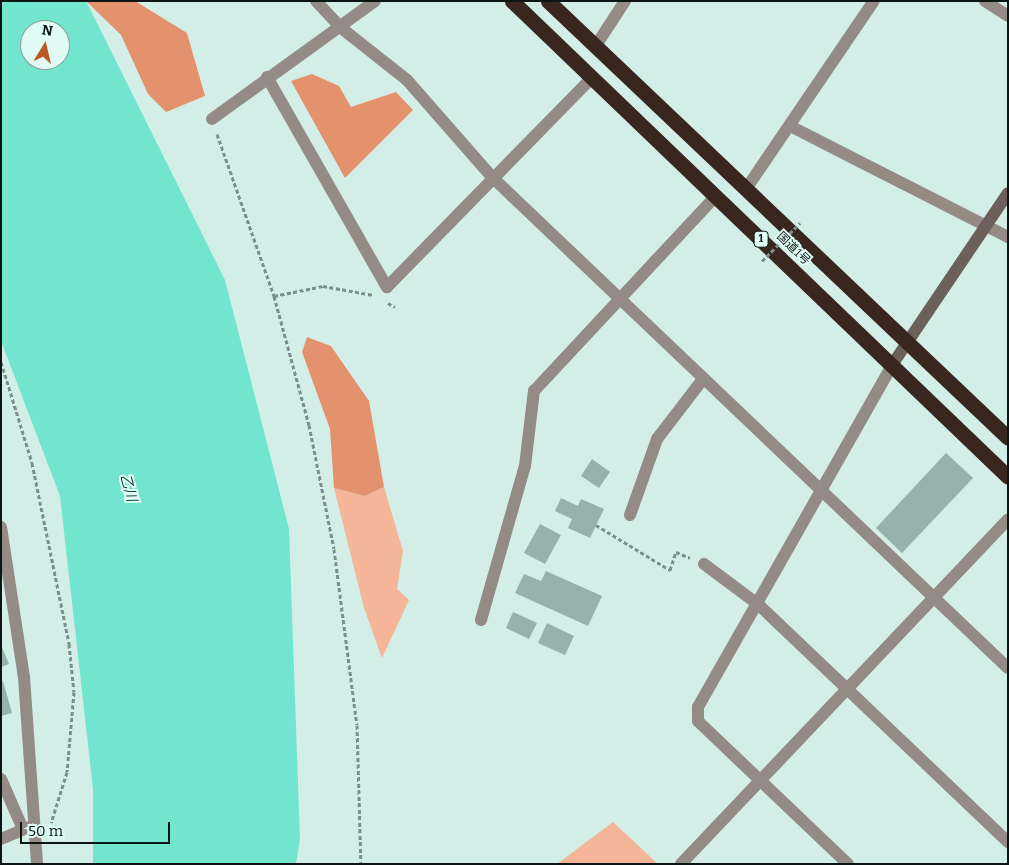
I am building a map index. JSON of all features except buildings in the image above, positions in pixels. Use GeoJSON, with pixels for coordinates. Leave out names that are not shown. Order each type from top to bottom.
{"type":"FeatureCollection","features":[{"type":"Feature","properties":{"kind":"highway","name":"国道1号"},"geometry":{"type":"LineString","coordinates":[[512,1],[1008,477]]}},
{"type":"Feature","properties":{"kind":"highway","name":"国道1号"},"geometry":{"type":"LineString","coordinates":[[548,1],[746,190],[909,341],[1008,438]]}},
{"type":"Feature","properties":{"kind":"street"},"geometry":{"type":"LineString","coordinates":[[316,1],[340,27],[407,80],[492,177],[703,380],[935,597],[1008,668]]}},
{"type":"Feature","properties":{"kind":"street"},"geometry":{"type":"LineString","coordinates":[[212,119],[267,77],[375,1]]}},
{"type":"Feature","properties":{"kind":"street"},"geometry":{"type":"LineString","coordinates":[[595,47],[626,1]]}},
{"type":"Feature","properties":{"kind":"street"},"geometry":{"type":"LineString","coordinates":[[746,190],[874,1]]}},
{"type":"Feature","properties":{"kind":"street"},"geometry":{"type":"LineString","coordinates":[[985,1],[1008,16]]}},
{"type":"Feature","properties":{"kind":"street"},"geometry":{"type":"LineString","coordinates":[[267,77],[387,286],[492,177],[592,78]]}},
{"type":"Feature","properties":{"kind":"street"},"geometry":{"type":"LineString","coordinates":[[790,126],[1008,237]]}},
{"type":"Feature","properties":{"kind":"street"},"geometry":{"type":"LineString","coordinates":[[848,864],[761,778],[698,721],[698,714],[892,365],[1008,193]]}},
{"type":"Feature","properties":{"kind":"street"},"geometry":{"type":"LineString","coordinates":[[481,620],[525,466],[534,391],[716,196]]}},
{"type":"Feature","properties":{"kind":"street"},"geometry":{"type":"LineString","coordinates":[[630,515],[657,439],[703,380]]}},
{"type":"Feature","properties":{"kind":"street"},"geometry":{"type":"LineString","coordinates":[[681,864],[1008,520]]}},
{"type":"Feature","properties":{"kind":"street"},"geometry":{"type":"LineString","coordinates":[[1,527],[24,678],[36,825],[37,864]]}},
{"type":"Feature","properties":{"kind":"street"},"geometry":{"type":"LineString","coordinates":[[704,564],[759,605],[849,688],[1008,842]]}},
{"type":"Feature","properties":{"kind":"street"},"geometry":{"type":"LineString","coordinates":[[1,779],[23,829]]}},
{"type":"Feature","properties":{"kind":"street"},"geometry":{"type":"LineString","coordinates":[[1,839],[36,825]]}},
{"type":"Feature","properties":{"kind":"path"},"geometry":{"type":"LineString","coordinates":[[212,119],[274,296],[309,425],[334,549],[357,724],[361,864]]}},
{"type":"Feature","properties":{"kind":"path"},"geometry":{"type":"LineString","coordinates":[[762,261],[800,223]]}},
{"type":"Feature","properties":{"kind":"path"},"geometry":{"type":"LineString","coordinates":[[274,296],[337,286],[359,289],[395,307]]}},
{"type":"Feature","properties":{"kind":"path"},"geometry":{"type":"LineString","coordinates":[[1,362],[32,463],[74,692],[67,772],[50,827]]}},
{"type":"Feature","properties":{"kind":"path"},"geometry":{"type":"LineString","coordinates":[[596,525],[670,570],[676,552]]}},
{"type":"Feature","properties":{"kind":"shaded area"},"geometry":{"type":"Polygon","coordinates":[[[86,1],[135,1],[187,33],[205,96],[166,112],[148,94],[121,35],[86,1]]]}},
{"type":"Feature","properties":{"kind":"shaded area"},"geometry":{"type":"Polygon","coordinates":[[[312,74],[339,86],[351,107],[396,92],[413,110],[345,178],[291,81],[312,74]]]}},
{"type":"Feature","properties":{"kind":"shaded area"},"geometry":{"type":"Polygon","coordinates":[[[307,337],[331,346],[369,401],[384,487],[365,496],[334,488],[330,429],[302,352],[307,337]]]}},
{"type":"Feature","properties":{"kind":"shaded area"},"geometry":{"type":"Polygon","coordinates":[[[384,487],[403,551],[397,589],[409,600],[382,658],[364,608],[334,488],[365,496],[384,487]]]}},
{"type":"Feature","properties":{"kind":"shaded area"},"geometry":{"type":"Polygon","coordinates":[[[613,822],[658,864],[557,864],[613,822]]]}},
{"type":"Feature","properties":{"kind":"water","name":"乙川"},"geometry":{"type":"Polygon","coordinates":[[[1,1],[86,1],[225,280],[289,529],[300,839],[296,864],[93,864],[93,789],[60,496],[1,341],[1,1]]]}}]}
